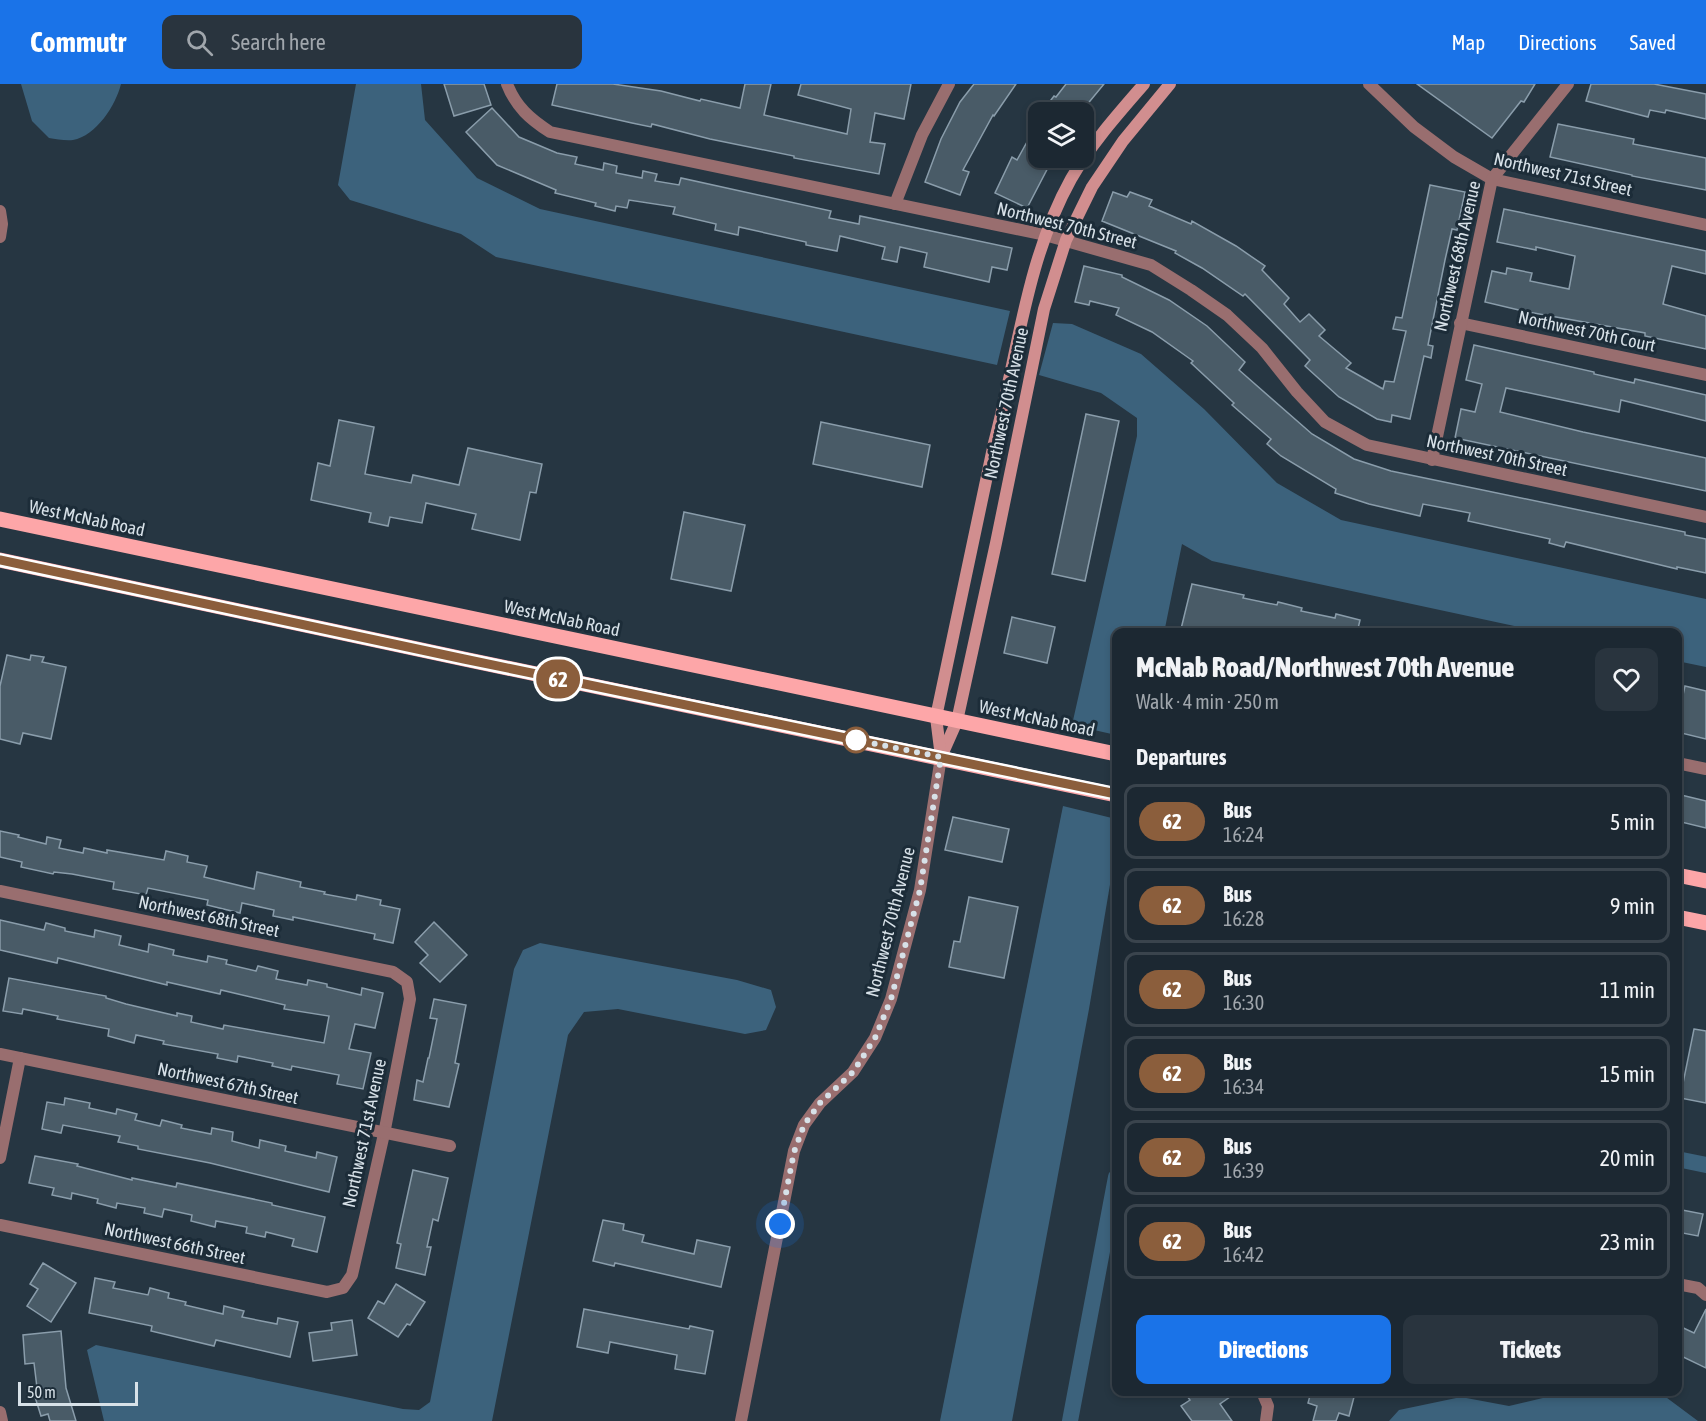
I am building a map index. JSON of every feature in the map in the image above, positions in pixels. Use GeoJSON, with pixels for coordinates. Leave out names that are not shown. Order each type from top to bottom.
{"type":"FeatureCollection","features":[{"type":"Feature","properties":{"kind":"main road","name":"West McNab Road"},"geometry":{"type":"LineString","coordinates":[[0,519],[1112,753]]}},
{"type":"Feature","properties":{"kind":"main road"},"geometry":{"type":"LineString","coordinates":[[0,560],[475,662],[1112,794]]}},
{"type":"Feature","properties":{"kind":"main road"},"geometry":{"type":"LineString","coordinates":[[1682,876],[1706,881]]}},
{"type":"Feature","properties":{"kind":"main road"},"geometry":{"type":"LineString","coordinates":[[1682,918],[1706,923]]}},
{"type":"Feature","properties":{"kind":"street","name":"Northwest 70th Street"},"geometry":{"type":"LineString","coordinates":[[507,84],[512,97],[527,117],[550,132],[1045,235],[1151,265],[1227,315],[1262,348],[1297,392],[1325,422],[1366,445],[1706,517]]}},
{"type":"Feature","properties":{"kind":"street"},"geometry":{"type":"LineString","coordinates":[[895,204],[922,135],[949,84]]}},
{"type":"Feature","properties":{"kind":"street","name":"Northwest 70th Avenue"},"geometry":{"type":"LineString","coordinates":[[941,757],[936,717],[994,443],[1006,400],[1025,302],[1045,235],[1071,179],[1097,139],[1144,84]]}},
{"type":"Feature","properties":{"kind":"street","name":"Northwest 70th Avenue"},"geometry":{"type":"LineString","coordinates":[[741,1421],[794,1152],[804,1125],[820,1103],[853,1072],[875,1038],[891,999],[920,890],[941,757],[957,721],[1041,319],[1066,240],[1098,178],[1123,141],[1170,84]]}},
{"type":"Feature","properties":{"kind":"street","name":"Northwest 68th Avenue"},"geometry":{"type":"LineString","coordinates":[[1432,460],[1492,179],[1568,84]]}},
{"type":"Feature","properties":{"kind":"street","name":"Northwest 71st Street"},"geometry":{"type":"LineString","coordinates":[[1377,87],[1414,127],[1454,157],[1492,179],[1706,225]]}},
{"type":"Feature","properties":{"kind":"street"},"geometry":{"type":"LineString","coordinates":[[0,211],[0,237]]}},
{"type":"Feature","properties":{"kind":"street","name":"Northwest 70th Court"},"geometry":{"type":"LineString","coordinates":[[1460,323],[1706,375]]}},
{"type":"Feature","properties":{"kind":"street"},"geometry":{"type":"LineString","coordinates":[[1682,764],[1706,769]]}},
{"type":"Feature","properties":{"kind":"street","name":"Northwest 68th Street"},"geometry":{"type":"LineString","coordinates":[[0,891],[393,972],[407,982]]}},
{"type":"Feature","properties":{"kind":"street","name":"Northwest 71st Avenue"},"geometry":{"type":"LineString","coordinates":[[343,1288],[352,1275],[384,1134],[410,999],[407,982]]}},
{"type":"Feature","properties":{"kind":"street","name":"Northwest 67th Street"},"geometry":{"type":"LineString","coordinates":[[0,1054],[450,1146]]}},
{"type":"Feature","properties":{"kind":"street"},"geometry":{"type":"LineString","coordinates":[[0,1158],[20,1058]]}},
{"type":"Feature","properties":{"kind":"street","name":"Northwest 66th Street"},"geometry":{"type":"LineString","coordinates":[[0,1225],[327,1293],[343,1288]]}},
{"type":"Feature","properties":{"kind":"street"},"geometry":{"type":"LineString","coordinates":[[1682,1285],[1698,1288],[1706,1294]]}},
{"type":"Feature","properties":{"kind":"street"},"geometry":{"type":"LineString","coordinates":[[1264,1396],[1268,1406],[1266,1421]]}},
{"type":"Feature","properties":{"kind":"street"},"geometry":{"type":"LineString","coordinates":[[0,1412],[2,1421]]}},
{"type":"Feature","properties":{"kind":"water"},"geometry":{"type":"Polygon","coordinates":[[[21,84],[121,84],[110,110],[97,126],[90,133],[67,140],[49,138],[32,121],[21,84]]]}},
{"type":"Feature","properties":{"kind":"water"},"geometry":{"type":"Polygon","coordinates":[[[356,84],[421,84],[425,120],[477,178],[540,209],[1010,311],[997,365],[496,257],[461,234],[350,200],[338,185],[356,84]]]}},
{"type":"Feature","properties":{"kind":"water"},"geometry":{"type":"Polygon","coordinates":[[[1053,323],[1072,324],[1141,354],[1204,409],[1277,483],[1341,520],[1706,599],[1706,667],[1682,662],[1682,628],[1524,628],[1212,561],[1182,544],[1165,628],[1112,628],[1112,734],[1072,725],[1137,436],[1137,418],[1101,393],[1039,375],[1053,323]]]}},
{"type":"Feature","properties":{"kind":"water"},"geometry":{"type":"Polygon","coordinates":[[[1063,806],[1112,818],[1112,873],[1089,1009],[1012,1421],[940,1421],[1063,806]]]}},
{"type":"Feature","properties":{"kind":"water"},"geometry":{"type":"Polygon","coordinates":[[[540,943],[737,980],[771,990],[776,1007],[766,1030],[745,1034],[618,1009],[584,1012],[568,1035],[492,1421],[104,1421],[87,1350],[96,1345],[403,1409],[419,1410],[430,1402],[514,969],[523,950],[540,943]]]}},
{"type":"Feature","properties":{"kind":"water"},"geometry":{"type":"Polygon","coordinates":[[[1551,1396],[1664,1396],[1698,1421],[1389,1421],[1399,1410],[1461,1397],[1509,1406],[1551,1396]]]}},
{"type":"Feature","properties":{"kind":"building"},"geometry":{"type":"Polygon","coordinates":[[[444,84],[484,84],[491,105],[454,116],[444,84]]]}},
{"type":"Feature","properties":{"kind":"building"},"geometry":{"type":"Polygon","coordinates":[[[557,84],[613,84],[661,91],[740,108],[745,84],[771,84],[764,115],[847,134],[851,109],[798,95],[801,84],[911,84],[904,119],[875,113],[870,142],[885,144],[879,174],[794,158],[794,156],[710,139],[652,124],[651,127],[552,105],[557,84]]]}},
{"type":"Feature","properties":{"kind":"building"},"geometry":{"type":"Polygon","coordinates":[[[974,84],[1016,84],[993,115],[963,170],[969,172],[960,195],[925,182],[941,139],[960,102],[974,84]]]}},
{"type":"Feature","properties":{"kind":"building"},"geometry":{"type":"Polygon","coordinates":[[[1066,84],[1104,84],[1089,102],[1050,102],[1054,96],[1056,97],[1066,84]]]}},
{"type":"Feature","properties":{"kind":"building"},"geometry":{"type":"Polygon","coordinates":[[[1417,84],[1535,84],[1524,102],[1521,101],[1492,138],[1417,84]]]}},
{"type":"Feature","properties":{"kind":"building"},"geometry":{"type":"Polygon","coordinates":[[[1591,84],[1654,84],[1706,94],[1706,119],[1666,110],[1665,113],[1650,110],[1648,117],[1586,101],[1591,84]]]}},
{"type":"Feature","properties":{"kind":"building"},"geometry":{"type":"Polygon","coordinates":[[[492,108],[519,137],[557,153],[577,157],[575,164],[603,170],[604,163],[617,166],[616,173],[642,178],[643,171],[657,174],[655,181],[679,185],[681,178],[831,211],[829,218],[859,224],[860,216],[1012,248],[1007,270],[992,267],[989,282],[924,267],[927,253],[900,247],[897,262],[882,259],[885,247],[840,236],[837,251],[739,227],[738,235],[715,230],[716,224],[673,214],[675,207],[629,200],[627,208],[616,206],[615,211],[595,206],[596,203],[555,193],[556,190],[497,165],[466,132],[492,108]]]}},
{"type":"Feature","properties":{"kind":"building"},"geometry":{"type":"Polygon","coordinates":[[[1558,124],[1634,139],[1633,144],[1706,158],[1706,190],[1550,157],[1558,124]]]}},
{"type":"Feature","properties":{"kind":"building"},"geometry":{"type":"Polygon","coordinates":[[[1028,140],[1028,168],[1048,168],[1027,208],[995,193],[1012,157],[1017,160],[1028,140]]]}},
{"type":"Feature","properties":{"kind":"building"},"geometry":{"type":"Polygon","coordinates":[[[1430,185],[1465,192],[1457,230],[1452,229],[1445,260],[1428,345],[1433,346],[1431,358],[1424,356],[1410,419],[1392,415],[1391,422],[1377,419],[1339,397],[1305,366],[1310,360],[1245,294],[1243,296],[1175,253],[1176,251],[1102,221],[1113,192],[1127,197],[1130,192],[1152,200],[1149,206],[1191,224],[1192,221],[1236,246],[1265,266],[1262,270],[1289,298],[1284,304],[1300,322],[1309,314],[1325,330],[1319,336],[1351,363],[1346,368],[1383,389],[1385,381],[1394,382],[1406,331],[1393,329],[1396,317],[1402,318],[1430,185]]]}},
{"type":"Feature","properties":{"kind":"building"},"geometry":{"type":"Polygon","coordinates":[[[1504,209],[1706,251],[1706,274],[1672,266],[1663,304],[1706,316],[1706,349],[1645,336],[1645,333],[1485,302],[1492,271],[1506,274],[1507,268],[1532,273],[1530,281],[1569,289],[1575,256],[1536,247],[1536,250],[1497,242],[1504,209]]]}},
{"type":"Feature","properties":{"kind":"building"},"geometry":{"type":"Polygon","coordinates":[[[1084,266],[1122,275],[1169,300],[1207,326],[1245,362],[1239,370],[1312,434],[1354,459],[1391,471],[1685,532],[1685,535],[1706,539],[1706,573],[1677,567],[1677,569],[1566,542],[1564,547],[1549,543],[1550,539],[1468,521],[1470,513],[1423,504],[1420,516],[1335,493],[1336,489],[1281,456],[1267,444],[1271,439],[1232,405],[1234,403],[1191,363],[1193,361],[1152,332],[1116,315],[1119,308],[1090,301],[1089,305],[1075,302],[1084,266]]]}},
{"type":"Feature","properties":{"kind":"building"},"geometry":{"type":"Polygon","coordinates":[[[1474,345],[1634,383],[1635,379],[1706,395],[1706,421],[1621,400],[1619,412],[1506,388],[1500,412],[1706,458],[1706,491],[1455,438],[1461,409],[1475,412],[1482,384],[1466,380],[1474,345]]]}},
{"type":"Feature","properties":{"kind":"building"},"geometry":{"type":"Polygon","coordinates":[[[1086,414],[1119,421],[1085,581],[1052,574],[1086,414]]]}},
{"type":"Feature","properties":{"kind":"building"},"geometry":{"type":"Polygon","coordinates":[[[339,420],[374,427],[365,474],[411,483],[413,475],[459,485],[468,448],[542,464],[536,493],[530,492],[520,540],[472,529],[476,514],[426,503],[422,523],[390,517],[388,526],[369,522],[371,513],[311,500],[318,463],[330,466],[339,420]]]}},
{"type":"Feature","properties":{"kind":"building"},"geometry":{"type":"Polygon","coordinates":[[[821,422],[930,445],[922,487],[813,464],[821,422]]]}},
{"type":"Feature","properties":{"kind":"building"},"geometry":{"type":"Polygon","coordinates":[[[684,512],[745,525],[731,591],[671,579],[684,512]]]}},
{"type":"Feature","properties":{"kind":"building"},"geometry":{"type":"Polygon","coordinates":[[[1192,584],[1244,595],[1243,598],[1277,605],[1278,602],[1302,608],[1301,611],[1335,618],[1336,614],[1360,620],[1358,628],[1181,628],[1192,584]]]}},
{"type":"Feature","properties":{"kind":"building"},"geometry":{"type":"Polygon","coordinates":[[[1012,617],[1055,627],[1047,663],[1004,653],[1012,617]]]}},
{"type":"Feature","properties":{"kind":"building"},"geometry":{"type":"Polygon","coordinates":[[[7,655],[30,660],[31,655],[44,657],[42,662],[66,667],[51,739],[23,733],[20,744],[0,739],[0,686],[7,655]]]}},
{"type":"Feature","properties":{"kind":"building"},"geometry":{"type":"Polygon","coordinates":[[[1685,686],[1706,691],[1706,739],[1682,733],[1682,700],[1685,686]]]}},
{"type":"Feature","properties":{"kind":"building"},"geometry":{"type":"Polygon","coordinates":[[[1682,795],[1706,801],[1706,828],[1682,822],[1682,795]]]}},
{"type":"Feature","properties":{"kind":"building"},"geometry":{"type":"Polygon","coordinates":[[[953,817],[1009,829],[1002,862],[945,850],[953,817]]]}},
{"type":"Feature","properties":{"kind":"building"},"geometry":{"type":"Polygon","coordinates":[[[0,831],[46,844],[47,837],[61,840],[59,848],[83,853],[84,848],[164,860],[166,851],[188,856],[187,862],[207,866],[204,877],[254,889],[257,872],[301,882],[300,887],[325,892],[324,894],[356,900],[357,895],[381,900],[380,905],[400,909],[393,943],[374,939],[375,934],[293,917],[293,920],[273,916],[274,910],[242,903],[240,913],[207,905],[208,900],[148,888],[146,895],[113,889],[114,882],[72,874],[54,872],[53,874],[21,867],[22,862],[0,857],[0,831]]]}},
{"type":"Feature","properties":{"kind":"building"},"geometry":{"type":"Polygon","coordinates":[[[969,897],[1018,907],[1004,978],[949,967],[954,941],[960,942],[969,897]]]}},
{"type":"Feature","properties":{"kind":"building"},"geometry":{"type":"Polygon","coordinates":[[[0,920],[44,930],[46,923],[65,928],[65,931],[94,937],[95,930],[121,936],[119,945],[148,952],[149,944],[174,950],[173,955],[207,962],[208,956],[227,960],[226,964],[256,971],[258,966],[278,971],[276,979],[307,985],[308,980],[361,995],[362,988],[383,993],[375,1028],[355,1024],[349,1049],[371,1053],[363,1089],[337,1084],[339,1075],[292,1066],[291,1070],[272,1066],[273,1063],[238,1056],[237,1062],[217,1058],[218,1054],[163,1044],[164,1041],[136,1035],[134,1043],[108,1036],[109,1029],[57,1019],[58,1016],[23,1009],[22,1014],[3,1011],[9,978],[106,996],[106,998],[126,1004],[177,1016],[177,1013],[192,1016],[191,1022],[223,1029],[224,1025],[324,1043],[329,1016],[284,1009],[285,1005],[221,990],[220,994],[167,982],[167,985],[58,958],[57,963],[0,950],[0,920]]]}},
{"type":"Feature","properties":{"kind":"building"},"geometry":{"type":"Polygon","coordinates":[[[434,922],[467,955],[440,982],[420,963],[428,955],[415,942],[434,922]]]}},
{"type":"Feature","properties":{"kind":"building"},"geometry":{"type":"Polygon","coordinates":[[[434,999],[466,1005],[455,1063],[459,1064],[449,1107],[414,1100],[417,1080],[423,1082],[437,1019],[430,1018],[434,999]]]}},
{"type":"Feature","properties":{"kind":"building"},"geometry":{"type":"Polygon","coordinates":[[[1694,1029],[1706,1031],[1706,1103],[1682,1098],[1694,1029]]]}},
{"type":"Feature","properties":{"kind":"building"},"geometry":{"type":"Polygon","coordinates":[[[65,1098],[90,1103],[89,1108],[116,1114],[117,1109],[137,1114],[135,1120],[160,1126],[162,1120],[182,1125],[181,1128],[211,1134],[212,1128],[233,1132],[232,1141],[259,1148],[260,1140],[286,1146],[285,1151],[316,1158],[317,1152],[337,1157],[329,1192],[210,1163],[138,1149],[138,1146],[118,1142],[120,1136],[63,1125],[61,1133],[42,1129],[47,1102],[64,1105],[65,1098]]]}},
{"type":"Feature","properties":{"kind":"building"},"geometry":{"type":"Polygon","coordinates":[[[35,1156],[78,1164],[77,1166],[132,1180],[132,1178],[176,1187],[177,1183],[325,1217],[317,1252],[292,1246],[294,1239],[266,1232],[265,1237],[246,1233],[247,1227],[216,1221],[215,1227],[191,1221],[192,1215],[164,1209],[162,1217],[144,1213],[145,1208],[117,1203],[116,1208],[97,1203],[98,1199],[72,1193],[71,1199],[52,1195],[54,1188],[29,1183],[35,1156]]]}},
{"type":"Feature","properties":{"kind":"building"},"geometry":{"type":"Polygon","coordinates":[[[413,1170],[448,1178],[438,1221],[433,1219],[427,1247],[431,1247],[425,1275],[396,1268],[401,1244],[397,1243],[413,1170]]]}},
{"type":"Feature","properties":{"kind":"building"},"geometry":{"type":"Polygon","coordinates":[[[1682,1210],[1703,1214],[1698,1236],[1682,1233],[1682,1210]]]}},
{"type":"Feature","properties":{"kind":"building"},"geometry":{"type":"Polygon","coordinates":[[[603,1220],[624,1224],[623,1230],[644,1235],[642,1242],[694,1254],[697,1240],[730,1247],[721,1287],[615,1263],[614,1266],[593,1261],[603,1220]]]}},
{"type":"Feature","properties":{"kind":"building"},"geometry":{"type":"Polygon","coordinates":[[[43,1263],[76,1283],[51,1322],[27,1306],[38,1289],[30,1284],[43,1263]]]}},
{"type":"Feature","properties":{"kind":"building"},"geometry":{"type":"Polygon","coordinates":[[[95,1278],[115,1282],[113,1288],[148,1295],[150,1288],[169,1293],[168,1298],[186,1302],[185,1305],[223,1314],[224,1306],[244,1311],[242,1317],[277,1324],[278,1318],[298,1322],[290,1357],[216,1340],[214,1346],[151,1331],[152,1326],[89,1313],[95,1278]]]}},
{"type":"Feature","properties":{"kind":"building"},"geometry":{"type":"Polygon","coordinates":[[[396,1284],[425,1302],[410,1325],[407,1324],[398,1337],[368,1318],[378,1301],[384,1304],[396,1284]]]}},
{"type":"Feature","properties":{"kind":"building"},"geometry":{"type":"Polygon","coordinates":[[[584,1309],[689,1329],[690,1326],[713,1331],[705,1374],[675,1369],[677,1355],[610,1342],[608,1353],[577,1347],[584,1309]]]}},
{"type":"Feature","properties":{"kind":"building"},"geometry":{"type":"Polygon","coordinates":[[[1706,1309],[1706,1368],[1682,1356],[1682,1327],[1694,1333],[1706,1309]]]}},
{"type":"Feature","properties":{"kind":"building"},"geometry":{"type":"Polygon","coordinates":[[[352,1320],[357,1355],[313,1361],[309,1333],[332,1330],[331,1323],[352,1320]]]}},
{"type":"Feature","properties":{"kind":"building"},"geometry":{"type":"Polygon","coordinates":[[[61,1331],[66,1388],[76,1421],[50,1421],[48,1414],[41,1416],[35,1397],[38,1396],[34,1363],[25,1364],[23,1335],[61,1331]]]}},
{"type":"Feature","properties":{"kind":"building"},"geometry":{"type":"Polygon","coordinates":[[[1187,1396],[1231,1396],[1220,1404],[1232,1421],[1192,1421],[1181,1406],[1190,1400],[1187,1396]]]}},
{"type":"Feature","properties":{"kind":"building"},"geometry":{"type":"Polygon","coordinates":[[[1310,1396],[1354,1397],[1349,1416],[1339,1413],[1336,1421],[1313,1421],[1317,1406],[1308,1403],[1310,1396]]]}},
{"type":"Feature","properties":{"kind":"waterway"},"geometry":{"type":"LineString","coordinates":[[1682,1160],[1706,1165]]}},
{"type":"Feature","properties":{"kind":"waterway"},"geometry":{"type":"LineString","coordinates":[[1070,1421],[1112,1198]]}},
{"type":"Feature","properties":{"kind":"bus line","name":"62"},"geometry":{"type":"LineString","coordinates":[[0,560],[1112,793]]}},
{"type":"Feature","properties":{"kind":"route"},"geometry":{"type":"LineString","coordinates":[[780,1224],[794,1152],[804,1125],[820,1103],[853,1072],[875,1038],[891,999],[920,890],[941,757],[856,740]]}}]}
